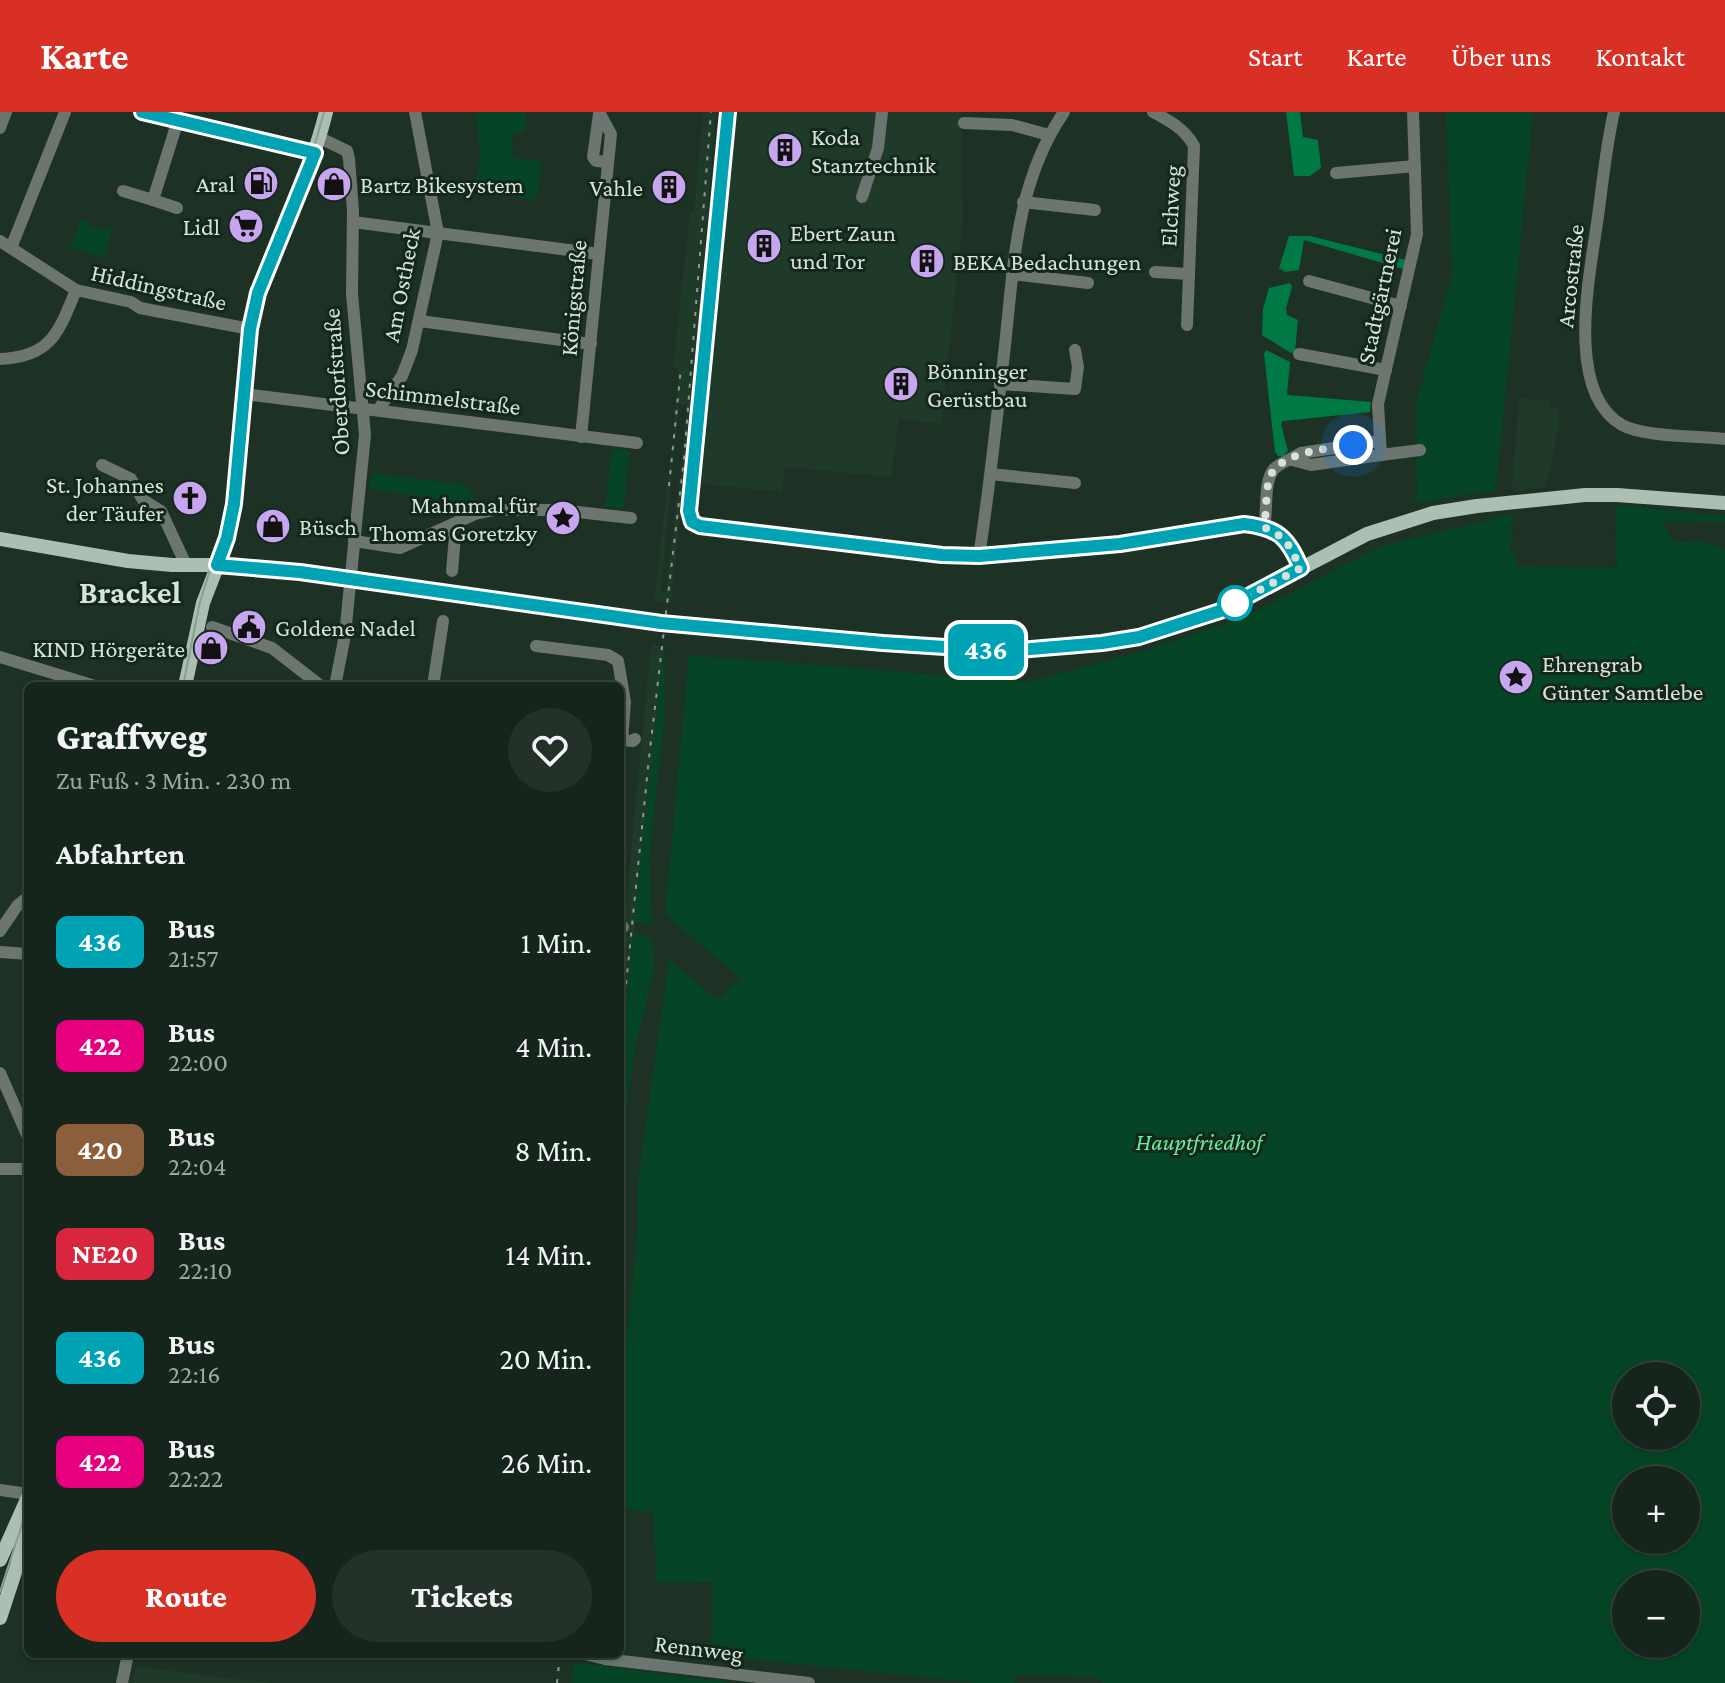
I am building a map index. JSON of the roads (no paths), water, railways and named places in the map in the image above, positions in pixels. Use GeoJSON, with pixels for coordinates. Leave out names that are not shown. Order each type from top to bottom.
{"type":"FeatureCollection","features":[{"type":"Feature","properties":{"kind":"main road"},"geometry":{"type":"LineString","coordinates":[[186,682],[203,603],[227,538],[234,504],[250,329],[258,293],[315,153],[326,112]]}},
{"type":"Feature","properties":{"kind":"main road"},"geometry":{"type":"LineString","coordinates":[[0,539],[128,561],[217,565],[350,579],[661,623],[1007,651],[1139,637],[1220,611],[1350,541],[1433,513],[1550,498],[1617,495],[1725,503]]}},
{"type":"Feature","properties":{"kind":"main road"},"geometry":{"type":"LineString","coordinates":[[19,1549],[24,1520]]}},
{"type":"Feature","properties":{"kind":"main road"},"geometry":{"type":"LineString","coordinates":[[0,1618],[24,1527]]}},
{"type":"Feature","properties":{"kind":"main road"},"geometry":{"type":"LineString","coordinates":[[0,1560],[19,1549]]}},
{"type":"Feature","properties":{"kind":"street"},"geometry":{"type":"LineString","coordinates":[[0,128],[6,112]]}},
{"type":"Feature","properties":{"kind":"street"},"geometry":{"type":"LineString","coordinates":[[65,112],[6,244],[76,290]]}},
{"type":"Feature","properties":{"kind":"street"},"geometry":{"type":"LineString","coordinates":[[142,112],[315,153]]}},
{"type":"Feature","properties":{"kind":"street","name":"Am Ostheck"},"geometry":{"type":"LineString","coordinates":[[378,410],[402,376],[420,321],[438,233],[415,112]]}},
{"type":"Feature","properties":{"kind":"street","name":"Königstraße"},"geometry":{"type":"LineString","coordinates":[[581,437],[608,162],[596,161],[593,157],[599,112]]}},
{"type":"Feature","properties":{"kind":"street"},"geometry":{"type":"LineString","coordinates":[[728,112],[689,511],[692,522],[700,526],[942,555],[979,556],[1120,544],[1244,524],[1264,527],[1285,539],[1301,568]]}},
{"type":"Feature","properties":{"kind":"street"},"geometry":{"type":"LineString","coordinates":[[862,197],[878,148],[882,112]]}},
{"type":"Feature","properties":{"kind":"street"},"geometry":{"type":"LineString","coordinates":[[979,556],[1023,202],[1049,135],[1064,112]]}},
{"type":"Feature","properties":{"kind":"street","name":"Elchweg"},"geometry":{"type":"LineString","coordinates":[[1153,112],[1186,133],[1194,146],[1187,325]]}},
{"type":"Feature","properties":{"kind":"street","name":"Stadtgärtnerei"},"geometry":{"type":"LineString","coordinates":[[1381,455],[1378,404],[1417,234],[1413,112]]}},
{"type":"Feature","properties":{"kind":"street","name":"Arcostraße"},"geometry":{"type":"LineString","coordinates":[[1614,112],[1585,322],[1586,358],[1591,383],[1612,418],[1635,431],[1725,439]]}},
{"type":"Feature","properties":{"kind":"street"},"geometry":{"type":"LineString","coordinates":[[153,200],[178,120]]}},
{"type":"Feature","properties":{"kind":"street"},"geometry":{"type":"LineString","coordinates":[[964,123],[1012,125],[1049,135]]}},
{"type":"Feature","properties":{"kind":"street","name":"Oberdorfstraße"},"geometry":{"type":"LineString","coordinates":[[320,138],[347,151],[351,175],[352,294],[365,443],[336,682]]}},
{"type":"Feature","properties":{"kind":"street"},"geometry":{"type":"LineString","coordinates":[[1336,173],[1415,166]]}},
{"type":"Feature","properties":{"kind":"street"},"geometry":{"type":"LineString","coordinates":[[123,191],[177,208]]}},
{"type":"Feature","properties":{"kind":"street"},"geometry":{"type":"LineString","coordinates":[[1023,202],[1095,210]]}},
{"type":"Feature","properties":{"kind":"street"},"geometry":{"type":"LineString","coordinates":[[353,222],[599,254]]}},
{"type":"Feature","properties":{"kind":"street","name":"Elchweg"},"geometry":{"type":"LineString","coordinates":[[1155,272],[1189,274]]}},
{"type":"Feature","properties":{"kind":"street"},"geometry":{"type":"LineString","coordinates":[[1012,274],[1088,283]]}},
{"type":"Feature","properties":{"kind":"street"},"geometry":{"type":"LineString","coordinates":[[1309,281],[1401,306]]}},
{"type":"Feature","properties":{"kind":"street","name":"Hiddingstraße"},"geometry":{"type":"LineString","coordinates":[[0,359],[11,359],[51,342],[76,290],[131,302],[140,308],[250,329]]}},
{"type":"Feature","properties":{"kind":"street"},"geometry":{"type":"LineString","coordinates":[[420,321],[591,344]]}},
{"type":"Feature","properties":{"kind":"street"},"geometry":{"type":"LineString","coordinates":[[1000,384],[1075,389],[1078,367],[1075,350]]}},
{"type":"Feature","properties":{"kind":"street"},"geometry":{"type":"LineString","coordinates":[[1299,354],[1386,370]]}},
{"type":"Feature","properties":{"kind":"street","name":"Schimmelstraße"},"geometry":{"type":"LineString","coordinates":[[244,394],[637,443]]}},
{"type":"Feature","properties":{"kind":"street"},"geometry":{"type":"LineString","coordinates":[[1264,527],[1271,475],[1278,465],[1301,453],[1380,441]]}},
{"type":"Feature","properties":{"kind":"street"},"geometry":{"type":"LineString","coordinates":[[1292,460],[1311,465],[1420,450]]}},
{"type":"Feature","properties":{"kind":"street"},"geometry":{"type":"LineString","coordinates":[[102,465],[131,479],[143,500],[161,511],[186,565]]}},
{"type":"Feature","properties":{"kind":"street"},"geometry":{"type":"LineString","coordinates":[[991,474],[1075,483]]}},
{"type":"Feature","properties":{"kind":"street"},"geometry":{"type":"LineString","coordinates":[[354,541],[400,548],[475,514],[494,510],[560,510],[631,518]]}},
{"type":"Feature","properties":{"kind":"street"},"geometry":{"type":"LineString","coordinates":[[451,527],[455,536],[452,571]]}},
{"type":"Feature","properties":{"kind":"street"},"geometry":{"type":"LineString","coordinates":[[434,682],[443,621]]}},
{"type":"Feature","properties":{"kind":"street"},"geometry":{"type":"LineString","coordinates":[[212,627],[272,648],[316,682]]}},
{"type":"Feature","properties":{"kind":"street"},"geometry":{"type":"LineString","coordinates":[[536,646],[608,655],[618,661],[622,682]]}},
{"type":"Feature","properties":{"kind":"street"},"geometry":{"type":"LineString","coordinates":[[0,657],[82,682]]}},
{"type":"Feature","properties":{"kind":"street"},"geometry":{"type":"LineString","coordinates":[[624,696],[626,740]]}},
{"type":"Feature","properties":{"kind":"street"},"geometry":{"type":"LineString","coordinates":[[0,931],[24,900]]}},
{"type":"Feature","properties":{"kind":"street"},"geometry":{"type":"LineString","coordinates":[[0,952],[24,954]]}},
{"type":"Feature","properties":{"kind":"street"},"geometry":{"type":"LineString","coordinates":[[0,1073],[24,1128]]}},
{"type":"Feature","properties":{"kind":"street"},"geometry":{"type":"LineString","coordinates":[[0,1169],[24,1169]]}},
{"type":"Feature","properties":{"kind":"street"},"geometry":{"type":"LineString","coordinates":[[0,1490],[24,1495]]}},
{"type":"Feature","properties":{"kind":"street"},"geometry":{"type":"LineString","coordinates":[[122,1683],[127,1658]]}},
{"type":"Feature","properties":{"kind":"street","name":"Rennweg"},"geometry":{"type":"LineString","coordinates":[[601,1658],[809,1683]]}},
{"type":"Feature","properties":{"kind":"tram line"},"geometry":{"type":"LineString","coordinates":[[184,682],[200,602],[227,517],[252,309],[311,158],[324,112]]}},
{"type":"Feature","properties":{"kind":"tram line"},"geometry":{"type":"LineString","coordinates":[[0,1592],[24,1518]]}},
{"type":"Feature","properties":{"kind":"railway"},"geometry":{"type":"LineString","coordinates":[[624,1005],[684,459],[711,112]]}},
{"type":"Feature","properties":{"kind":"railway"},"geometry":{"type":"LineString","coordinates":[[669,486],[681,367]]}},
{"type":"Feature","properties":{"kind":"railway"},"geometry":{"type":"LineString","coordinates":[[557,1683],[560,1658]]}},
{"type":"Feature","properties":{"kind":"place","name":"Koda Stanztechnik"},"geometry":{"type":"Point","coordinates":[785,150]}},
{"type":"Feature","properties":{"kind":"place","name":"Aral"},"geometry":{"type":"Point","coordinates":[261,183]}},
{"type":"Feature","properties":{"kind":"place","name":"Bartz Bikesystem"},"geometry":{"type":"Point","coordinates":[334,184]}},
{"type":"Feature","properties":{"kind":"place","name":"Vahle"},"geometry":{"type":"Point","coordinates":[669,187]}},
{"type":"Feature","properties":{"kind":"place","name":"Lidl"},"geometry":{"type":"Point","coordinates":[246,226]}},
{"type":"Feature","properties":{"kind":"place","name":"Ebert Zaun und Tor"},"geometry":{"type":"Point","coordinates":[764,246]}},
{"type":"Feature","properties":{"kind":"place","name":"BEKA Bedachungen"},"geometry":{"type":"Point","coordinates":[927,261]}},
{"type":"Feature","properties":{"kind":"place","name":"Bönninger Gerüstbau"},"geometry":{"type":"Point","coordinates":[901,384]}},
{"type":"Feature","properties":{"kind":"place","name":"St. Johannes der Täufer"},"geometry":{"type":"Point","coordinates":[190,498]}},
{"type":"Feature","properties":{"kind":"place","name":"Mahnmal für Thomas Goretzky"},"geometry":{"type":"Point","coordinates":[563,518]}},
{"type":"Feature","properties":{"kind":"place","name":"Büsch"},"geometry":{"type":"Point","coordinates":[273,526]}},
{"type":"Feature","properties":{"kind":"place","name":"Goldene Nadel"},"geometry":{"type":"Point","coordinates":[249,627]}},
{"type":"Feature","properties":{"kind":"place","name":"KIND Hörgeräte"},"geometry":{"type":"Point","coordinates":[211,648]}},
{"type":"Feature","properties":{"kind":"place","name":"Ehrengrab Günter Samtlebe"},"geometry":{"type":"Point","coordinates":[1516,677]}},
{"type":"Feature","properties":{"kind":"district","name":"Brackel"},"geometry":{"type":"Point","coordinates":[130,592]}},
{"type":"Feature","properties":{"kind":"park label","name":"Hauptfriedhof"},"geometry":{"type":"Point","coordinates":[1199,1141]}}]}
